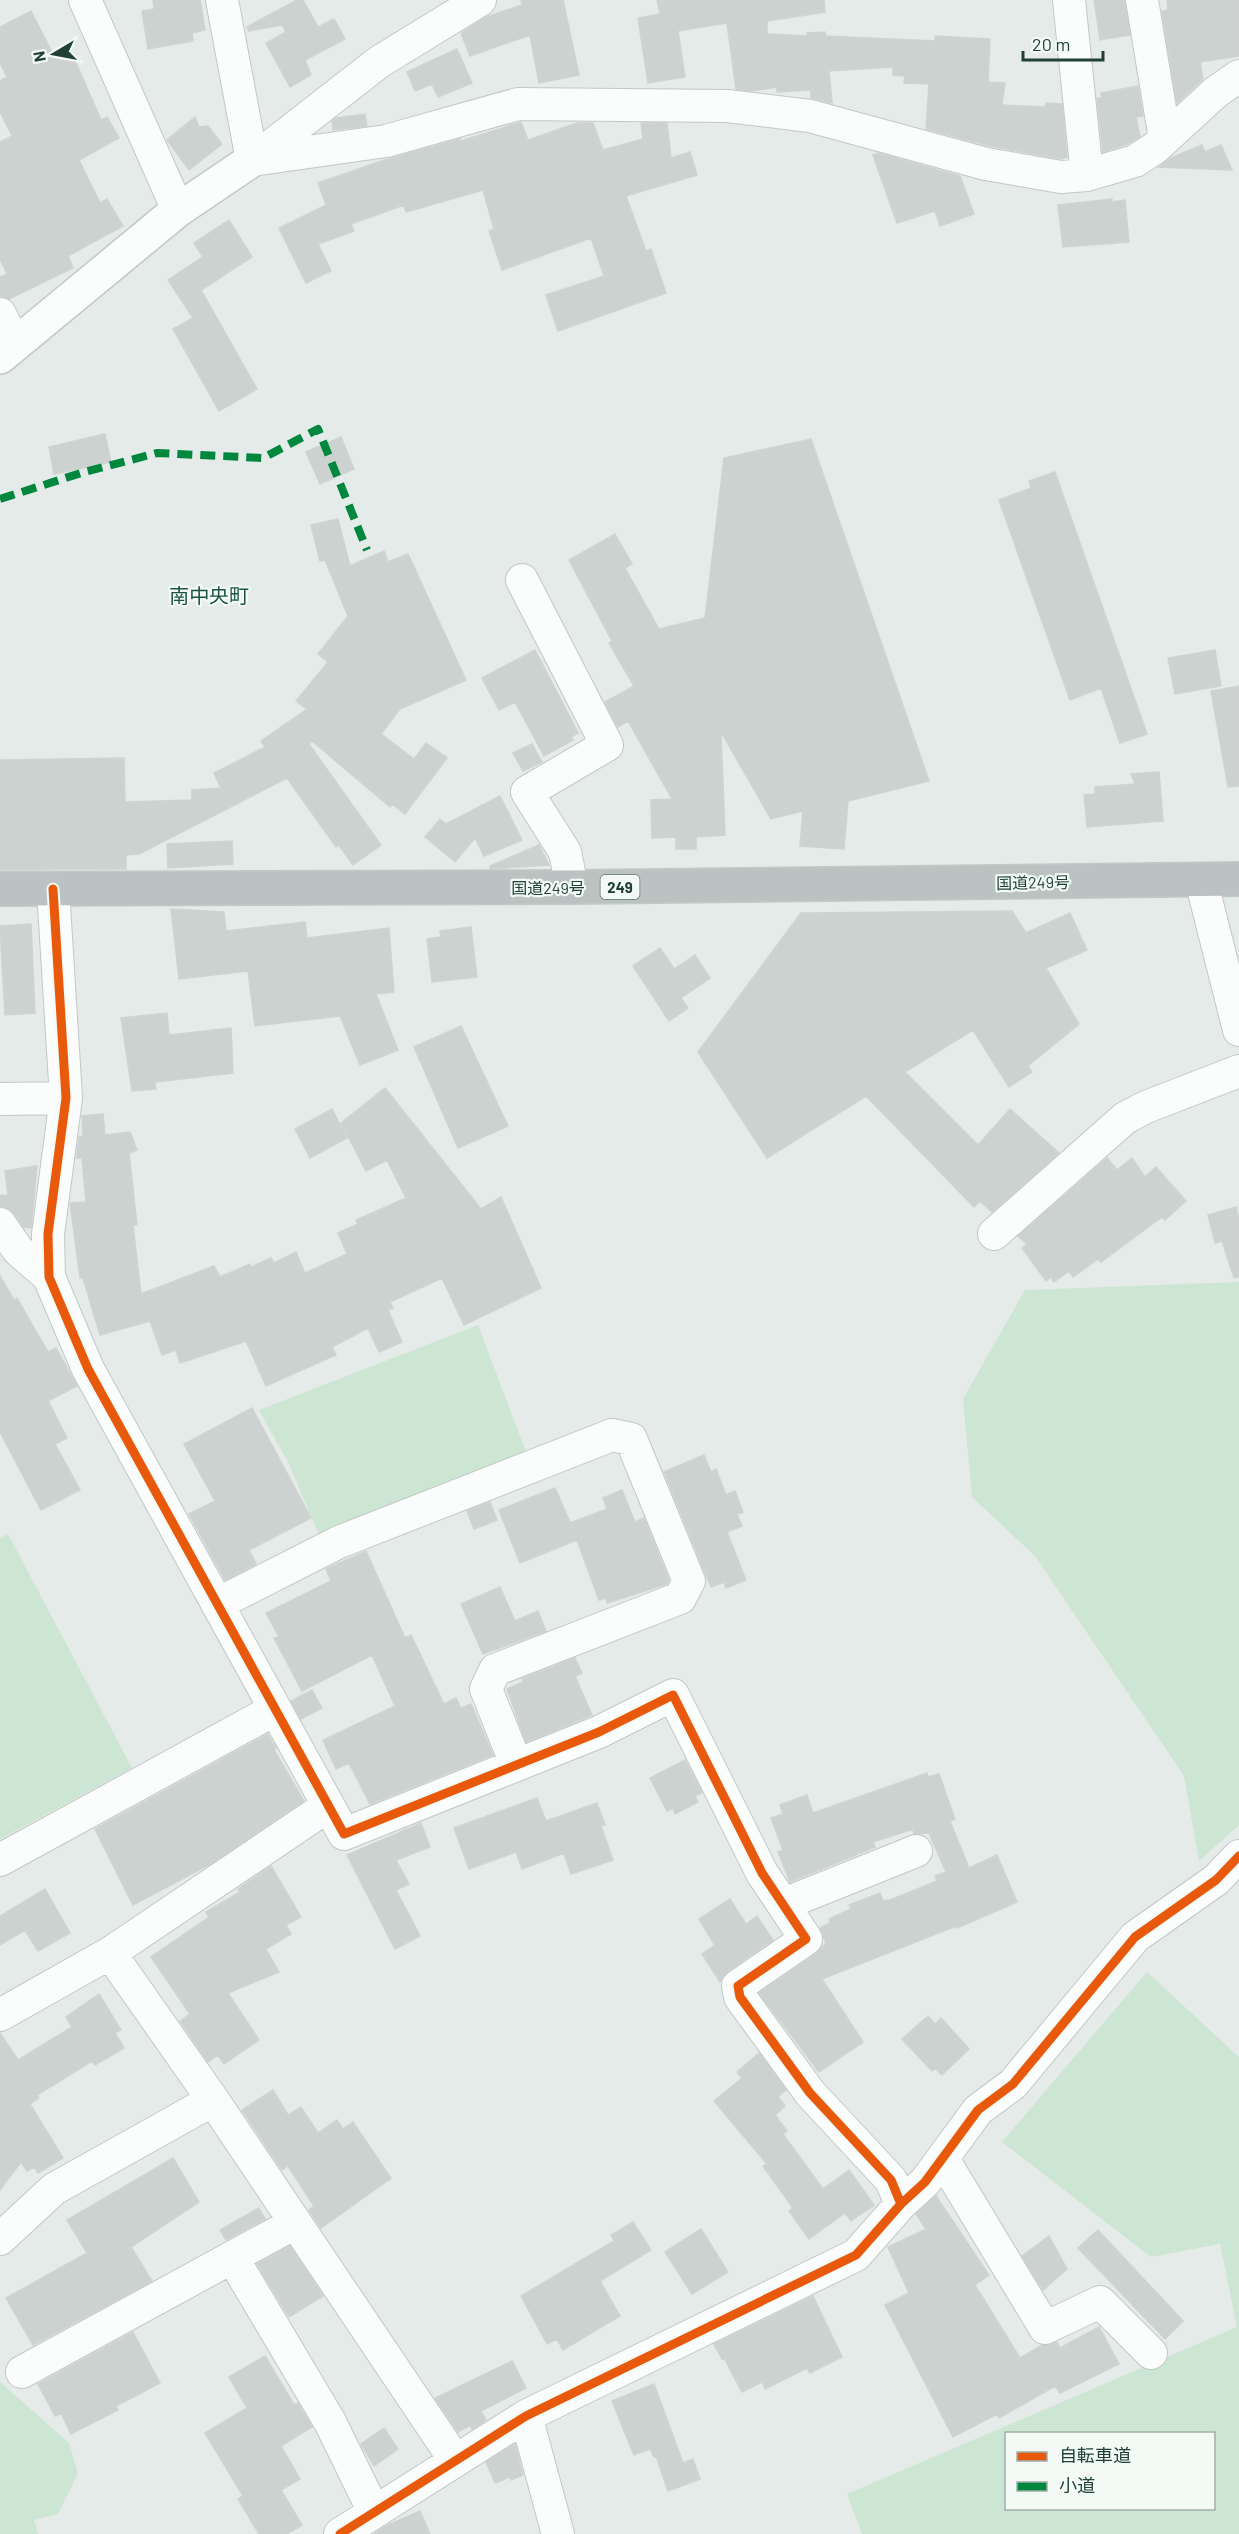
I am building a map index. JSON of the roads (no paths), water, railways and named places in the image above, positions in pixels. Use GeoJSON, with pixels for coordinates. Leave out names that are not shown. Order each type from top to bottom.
{"type":"FeatureCollection","features":[{"type":"Feature","properties":{"kind":"highway","name":"国道249号"},"geometry":{"type":"LineString","coordinates":[[0,889],[572,887],[1239,879]]}},
{"type":"Feature","properties":{"kind":"street"},"geometry":{"type":"LineString","coordinates":[[85,0],[178,210]]}},
{"type":"Feature","properties":{"kind":"street"},"geometry":{"type":"LineString","coordinates":[[222,0],[252,160]]}},
{"type":"Feature","properties":{"kind":"street"},"geometry":{"type":"LineString","coordinates":[[0,314],[8,351],[178,210],[252,160],[379,62],[480,0]]}},
{"type":"Feature","properties":{"kind":"street"},"geometry":{"type":"LineString","coordinates":[[1069,0],[1087,175]]}},
{"type":"Feature","properties":{"kind":"street"},"geometry":{"type":"LineString","coordinates":[[1142,0],[1166,139]]}},
{"type":"Feature","properties":{"kind":"street"},"geometry":{"type":"LineString","coordinates":[[252,160],[386,141],[518,104],[727,106],[810,116],[986,164],[1061,177],[1087,175],[1135,161],[1166,139],[1239,76]]}},
{"type":"Feature","properties":{"kind":"street"},"geometry":{"type":"LineString","coordinates":[[522,580],[607,745],[527,792],[565,852],[572,887]]}},
{"type":"Feature","properties":{"kind":"street"},"geometry":{"type":"LineString","coordinates":[[1201,880],[1239,1030]]}},
{"type":"Feature","properties":{"kind":"street"},"geometry":{"type":"LineString","coordinates":[[53,889],[66,1098],[48,1234],[49,1277],[88,1369],[344,1834],[599,1731],[673,1695],[762,1873],[806,1939],[738,1986],[740,1997],[810,2092],[891,2180],[901,2204]]}},
{"type":"Feature","properties":{"kind":"street"},"geometry":{"type":"LineString","coordinates":[[994,1234],[1125,1118],[1146,1107],[1239,1071]]}},
{"type":"Feature","properties":{"kind":"street"},"geometry":{"type":"LineString","coordinates":[[0,1099],[66,1098]]}},
{"type":"Feature","properties":{"kind":"street"},"geometry":{"type":"LineString","coordinates":[[0,1224],[18,1250],[49,1277]]}},
{"type":"Feature","properties":{"kind":"street"},"geometry":{"type":"LineString","coordinates":[[217,1604],[361,1533],[612,1435],[631,1439],[689,1581],[680,1598],[495,1670],[486,1689],[516,1764]]}},
{"type":"Feature","properties":{"kind":"street"},"geometry":{"type":"LineString","coordinates":[[0,1860],[274,1710]]}},
{"type":"Feature","properties":{"kind":"street"},"geometry":{"type":"LineString","coordinates":[[0,2015],[110,1953],[328,1806]]}},
{"type":"Feature","properties":{"kind":"street"},"geometry":{"type":"LineString","coordinates":[[784,1904],[916,1851]]}},
{"type":"Feature","properties":{"kind":"street"},"geometry":{"type":"LineString","coordinates":[[340,2534],[526,2416],[856,2255],[901,2204],[925,2182],[978,2110],[1013,2084],[1135,1937],[1216,1880],[1239,1856]]}},
{"type":"Feature","properties":{"kind":"street"},"geometry":{"type":"LineString","coordinates":[[110,1953],[213,2100],[455,2460]]}},
{"type":"Feature","properties":{"kind":"street"},"geometry":{"type":"LineString","coordinates":[[0,2239],[54,2189],[213,2100]]}},
{"type":"Feature","properties":{"kind":"street"},"geometry":{"type":"LineString","coordinates":[[943,2158],[1045,2328],[1100,2302],[1151,2354]]}},
{"type":"Feature","properties":{"kind":"street"},"geometry":{"type":"LineString","coordinates":[[22,2372],[295,2223]]}},
{"type":"Feature","properties":{"kind":"street"},"geometry":{"type":"LineString","coordinates":[[232,2257],[330,2422],[374,2512]]}},
{"type":"Feature","properties":{"kind":"street"},"geometry":{"type":"LineString","coordinates":[[526,2416],[558,2534]]}},
{"type":"Feature","properties":{"kind":"district","name":"南中央町"},"geometry":{"type":"Point","coordinates":[209,595]}}]}
